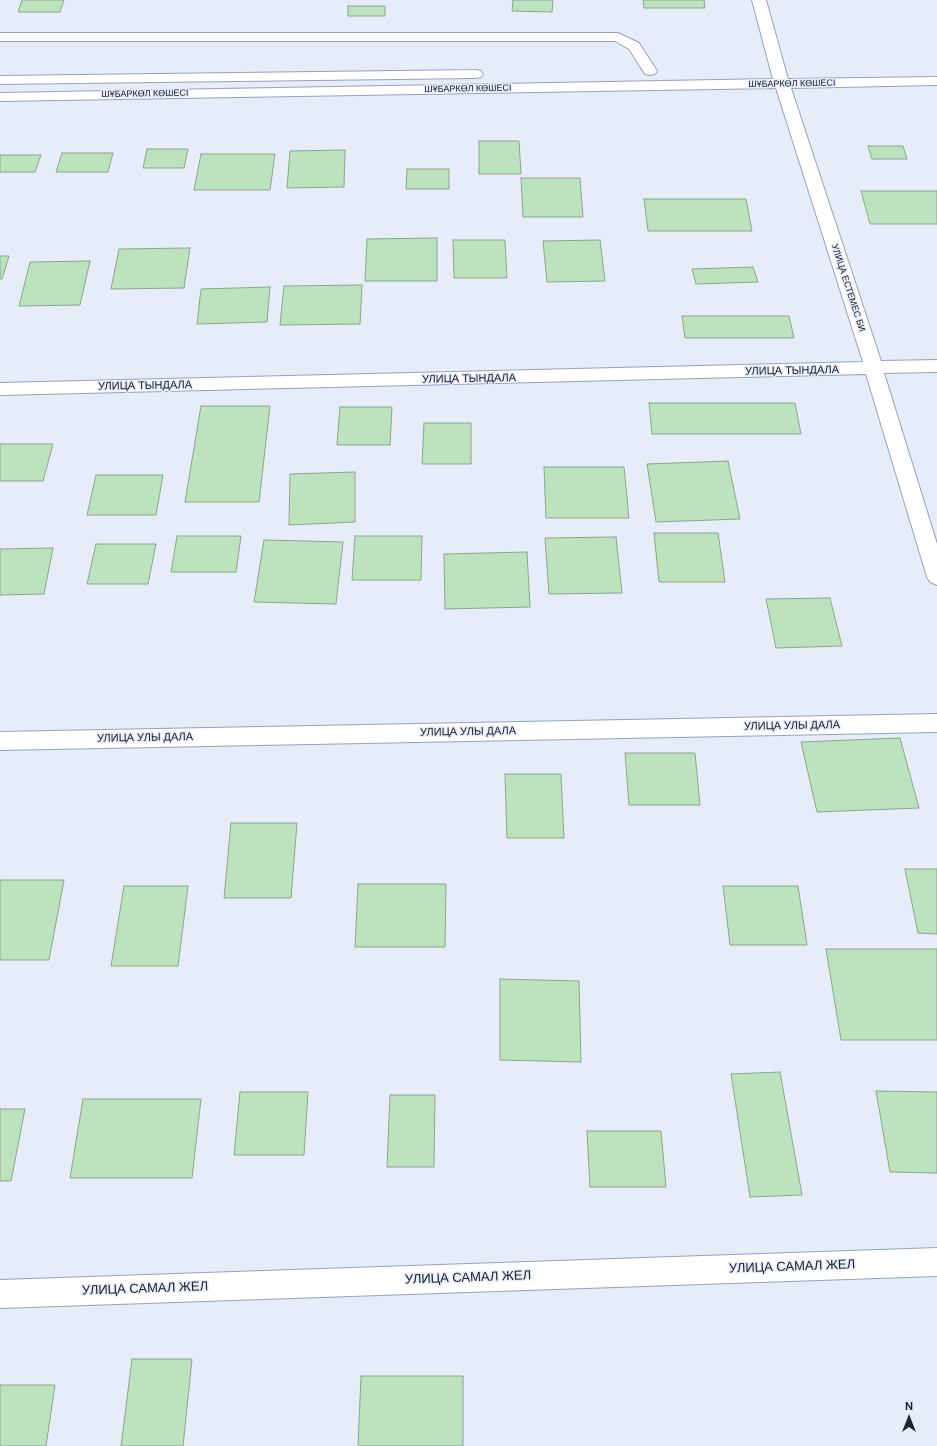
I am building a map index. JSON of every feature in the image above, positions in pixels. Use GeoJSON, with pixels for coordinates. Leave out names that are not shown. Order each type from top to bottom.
{"type":"FeatureCollection","features":[{"type":"Feature","properties":{"kind":"street","name":"УЛИЦА ЕСТЕМЕС БИ"},"geometry":{"type":"LineString","coordinates":[[759,0],[779,72],[874,369],[937,577]]}},
{"type":"Feature","properties":{"kind":"street"},"geometry":{"type":"LineString","coordinates":[[0,37],[618,37],[634,46],[650,71]]}},
{"type":"Feature","properties":{"kind":"street"},"geometry":{"type":"LineString","coordinates":[[634,71],[666,71]]}},
{"type":"Feature","properties":{"kind":"street","name":"ШҰБАРКӨЛ КӨШЕСІ"},"geometry":{"type":"LineString","coordinates":[[0,97],[779,72],[937,81]]}},
{"type":"Feature","properties":{"kind":"street","name":"ШҰБАРКӨЛ КӨШЕСІ"},"geometry":{"type":"LineString","coordinates":[[0,80],[492,73]]}},
{"type":"Feature","properties":{"kind":"street","name":"УЛИЦА ТЫНДАЛА"},"geometry":{"type":"LineString","coordinates":[[0,390],[874,369],[937,366]]}},
{"type":"Feature","properties":{"kind":"street","name":"УЛИЦА УЛЫ ДАЛА"},"geometry":{"type":"LineString","coordinates":[[0,740],[937,723]]}},
{"type":"Feature","properties":{"kind":"street","name":"УЛИЦА САМАЛ ЖЕЛ"},"geometry":{"type":"LineString","coordinates":[[0,1294],[937,1262]]}},
{"type":"Feature","properties":{"kind":"building"},"geometry":{"type":"Polygon","coordinates":[[[22,0],[64,0],[60,12],[18,12],[22,0]]]}},
{"type":"Feature","properties":{"kind":"building"},"geometry":{"type":"Polygon","coordinates":[[[513,0],[553,0],[552,12],[512,11],[513,0]]]}},
{"type":"Feature","properties":{"kind":"building"},"geometry":{"type":"Polygon","coordinates":[[[643,0],[704,0],[705,8],[644,8],[643,0]]]}},
{"type":"Feature","properties":{"kind":"building"},"geometry":{"type":"Polygon","coordinates":[[[348,6],[385,6],[385,16],[348,16],[348,6]]]}},
{"type":"Feature","properties":{"kind":"building"},"geometry":{"type":"Polygon","coordinates":[[[479,141],[519,141],[521,174],[479,174],[479,141]]]}},
{"type":"Feature","properties":{"kind":"building"},"geometry":{"type":"Polygon","coordinates":[[[868,146],[903,146],[907,159],[872,159],[868,146]]]}},
{"type":"Feature","properties":{"kind":"building"},"geometry":{"type":"Polygon","coordinates":[[[147,149],[188,149],[184,168],[143,168],[147,149]]]}},
{"type":"Feature","properties":{"kind":"building"},"geometry":{"type":"Polygon","coordinates":[[[345,150],[344,187],[287,188],[290,151],[345,150]]]}},
{"type":"Feature","properties":{"kind":"building"},"geometry":{"type":"Polygon","coordinates":[[[62,153],[113,153],[108,172],[56,172],[62,153]]]}},
{"type":"Feature","properties":{"kind":"building"},"geometry":{"type":"Polygon","coordinates":[[[201,154],[275,154],[270,190],[194,190],[201,154]]]}},
{"type":"Feature","properties":{"kind":"building"},"geometry":{"type":"Polygon","coordinates":[[[0,155],[41,155],[35,172],[0,172],[0,155]]]}},
{"type":"Feature","properties":{"kind":"building"},"geometry":{"type":"Polygon","coordinates":[[[407,169],[449,169],[449,189],[406,189],[407,169]]]}},
{"type":"Feature","properties":{"kind":"building"},"geometry":{"type":"Polygon","coordinates":[[[521,178],[580,178],[583,217],[523,217],[521,178]]]}},
{"type":"Feature","properties":{"kind":"building"},"geometry":{"type":"Polygon","coordinates":[[[861,191],[937,191],[937,224],[870,224],[861,191]]]}},
{"type":"Feature","properties":{"kind":"building"},"geometry":{"type":"Polygon","coordinates":[[[644,199],[746,199],[752,231],[648,231],[644,199]]]}},
{"type":"Feature","properties":{"kind":"building"},"geometry":{"type":"Polygon","coordinates":[[[437,238],[437,281],[365,281],[367,239],[437,238]]]}},
{"type":"Feature","properties":{"kind":"building"},"geometry":{"type":"Polygon","coordinates":[[[453,240],[505,240],[507,278],[454,278],[453,240]]]}},
{"type":"Feature","properties":{"kind":"building"},"geometry":{"type":"Polygon","coordinates":[[[600,240],[605,281],[547,282],[543,241],[600,240]]]}},
{"type":"Feature","properties":{"kind":"building"},"geometry":{"type":"Polygon","coordinates":[[[190,248],[184,288],[111,289],[119,249],[190,248]]]}},
{"type":"Feature","properties":{"kind":"building"},"geometry":{"type":"Polygon","coordinates":[[[0,256],[9,256],[2,279],[0,279],[0,256]]]}},
{"type":"Feature","properties":{"kind":"building"},"geometry":{"type":"Polygon","coordinates":[[[90,261],[80,305],[19,306],[30,262],[90,261]]]}},
{"type":"Feature","properties":{"kind":"building"},"geometry":{"type":"Polygon","coordinates":[[[753,267],[758,282],[696,284],[692,269],[753,267]]]}},
{"type":"Feature","properties":{"kind":"building"},"geometry":{"type":"Polygon","coordinates":[[[362,285],[360,324],[280,325],[284,286],[362,285]]]}},
{"type":"Feature","properties":{"kind":"building"},"geometry":{"type":"Polygon","coordinates":[[[270,287],[267,322],[197,324],[201,289],[270,287]]]}},
{"type":"Feature","properties":{"kind":"building"},"geometry":{"type":"Polygon","coordinates":[[[682,316],[789,316],[794,338],[685,338],[682,316]]]}},
{"type":"Feature","properties":{"kind":"building"},"geometry":{"type":"Polygon","coordinates":[[[649,403],[795,403],[801,434],[652,434],[649,403]]]}},
{"type":"Feature","properties":{"kind":"building"},"geometry":{"type":"Polygon","coordinates":[[[201,406],[270,406],[259,502],[185,502],[201,406]]]}},
{"type":"Feature","properties":{"kind":"building"},"geometry":{"type":"Polygon","coordinates":[[[340,407],[392,407],[390,445],[337,445],[340,407]]]}},
{"type":"Feature","properties":{"kind":"building"},"geometry":{"type":"Polygon","coordinates":[[[424,423],[471,423],[471,464],[422,464],[424,423]]]}},
{"type":"Feature","properties":{"kind":"building"},"geometry":{"type":"Polygon","coordinates":[[[0,444],[53,444],[43,481],[0,481],[0,444]]]}},
{"type":"Feature","properties":{"kind":"building"},"geometry":{"type":"Polygon","coordinates":[[[728,461],[740,519],[656,522],[647,464],[728,461]]]}},
{"type":"Feature","properties":{"kind":"building"},"geometry":{"type":"Polygon","coordinates":[[[544,467],[624,467],[629,518],[546,518],[544,467]]]}},
{"type":"Feature","properties":{"kind":"building"},"geometry":{"type":"Polygon","coordinates":[[[355,472],[355,522],[289,525],[290,474],[355,472]]]}},
{"type":"Feature","properties":{"kind":"building"},"geometry":{"type":"Polygon","coordinates":[[[96,475],[163,475],[156,515],[87,515],[96,475]]]}},
{"type":"Feature","properties":{"kind":"building"},"geometry":{"type":"Polygon","coordinates":[[[654,533],[718,533],[725,582],[659,582],[654,533]]]}},
{"type":"Feature","properties":{"kind":"building"},"geometry":{"type":"Polygon","coordinates":[[[177,536],[241,536],[236,572],[171,572],[177,536]]]}},
{"type":"Feature","properties":{"kind":"building"},"geometry":{"type":"Polygon","coordinates":[[[355,536],[422,536],[421,580],[352,580],[355,536]]]}},
{"type":"Feature","properties":{"kind":"building"},"geometry":{"type":"Polygon","coordinates":[[[616,537],[622,593],[549,594],[545,538],[616,537]]]}},
{"type":"Feature","properties":{"kind":"building"},"geometry":{"type":"Polygon","coordinates":[[[264,540],[343,542],[336,604],[254,602],[264,540]]]}},
{"type":"Feature","properties":{"kind":"building"},"geometry":{"type":"Polygon","coordinates":[[[96,544],[156,544],[148,584],[87,584],[96,544]]]}},
{"type":"Feature","properties":{"kind":"building"},"geometry":{"type":"Polygon","coordinates":[[[53,548],[44,594],[0,595],[0,549],[53,548]]]}},
{"type":"Feature","properties":{"kind":"building"},"geometry":{"type":"Polygon","coordinates":[[[527,552],[530,607],[445,609],[444,554],[527,552]]]}},
{"type":"Feature","properties":{"kind":"building"},"geometry":{"type":"Polygon","coordinates":[[[830,598],[842,646],[776,648],[766,599],[830,598]]]}},
{"type":"Feature","properties":{"kind":"building"},"geometry":{"type":"Polygon","coordinates":[[[900,738],[919,808],[817,812],[801,742],[900,738]]]}},
{"type":"Feature","properties":{"kind":"building"},"geometry":{"type":"Polygon","coordinates":[[[625,753],[695,753],[700,805],[629,805],[625,753]]]}},
{"type":"Feature","properties":{"kind":"building"},"geometry":{"type":"Polygon","coordinates":[[[505,774],[561,774],[564,838],[507,838],[505,774]]]}},
{"type":"Feature","properties":{"kind":"building"},"geometry":{"type":"Polygon","coordinates":[[[231,823],[297,823],[291,898],[224,898],[231,823]]]}},
{"type":"Feature","properties":{"kind":"building"},"geometry":{"type":"Polygon","coordinates":[[[905,869],[937,869],[937,934],[918,933],[905,869]]]}},
{"type":"Feature","properties":{"kind":"building"},"geometry":{"type":"Polygon","coordinates":[[[0,880],[64,880],[49,960],[0,960],[0,880]]]}},
{"type":"Feature","properties":{"kind":"building"},"geometry":{"type":"Polygon","coordinates":[[[358,884],[446,884],[445,947],[355,947],[358,884]]]}},
{"type":"Feature","properties":{"kind":"building"},"geometry":{"type":"Polygon","coordinates":[[[124,886],[188,886],[178,966],[111,966],[124,886]]]}},
{"type":"Feature","properties":{"kind":"building"},"geometry":{"type":"Polygon","coordinates":[[[723,886],[798,886],[807,945],[730,945],[723,886]]]}},
{"type":"Feature","properties":{"kind":"building"},"geometry":{"type":"Polygon","coordinates":[[[826,949],[937,949],[937,1040],[841,1040],[826,949]]]}},
{"type":"Feature","properties":{"kind":"building"},"geometry":{"type":"Polygon","coordinates":[[[500,979],[579,981],[581,1062],[500,1060],[500,979]]]}},
{"type":"Feature","properties":{"kind":"building"},"geometry":{"type":"Polygon","coordinates":[[[780,1072],[802,1195],[750,1197],[731,1074],[780,1072]]]}},
{"type":"Feature","properties":{"kind":"building"},"geometry":{"type":"Polygon","coordinates":[[[876,1091],[937,1092],[937,1173],[890,1172],[876,1091]]]}},
{"type":"Feature","properties":{"kind":"building"},"geometry":{"type":"Polygon","coordinates":[[[240,1092],[308,1092],[304,1155],[234,1155],[240,1092]]]}},
{"type":"Feature","properties":{"kind":"building"},"geometry":{"type":"Polygon","coordinates":[[[390,1095],[435,1095],[434,1167],[387,1167],[390,1095]]]}},
{"type":"Feature","properties":{"kind":"building"},"geometry":{"type":"Polygon","coordinates":[[[83,1099],[201,1099],[192,1178],[70,1178],[83,1099]]]}},
{"type":"Feature","properties":{"kind":"building"},"geometry":{"type":"Polygon","coordinates":[[[0,1109],[25,1109],[11,1181],[0,1181],[0,1109]]]}},
{"type":"Feature","properties":{"kind":"building"},"geometry":{"type":"Polygon","coordinates":[[[587,1131],[661,1131],[666,1187],[590,1187],[587,1131]]]}},
{"type":"Feature","properties":{"kind":"building"},"geometry":{"type":"Polygon","coordinates":[[[132,1359],[192,1359],[183,1446],[121,1446],[132,1359]]]}},
{"type":"Feature","properties":{"kind":"building"},"geometry":{"type":"Polygon","coordinates":[[[361,1376],[463,1376],[463,1446],[358,1446],[361,1376]]]}},
{"type":"Feature","properties":{"kind":"building"},"geometry":{"type":"Polygon","coordinates":[[[0,1385],[55,1385],[46,1446],[0,1446],[0,1385]]]}}]}
